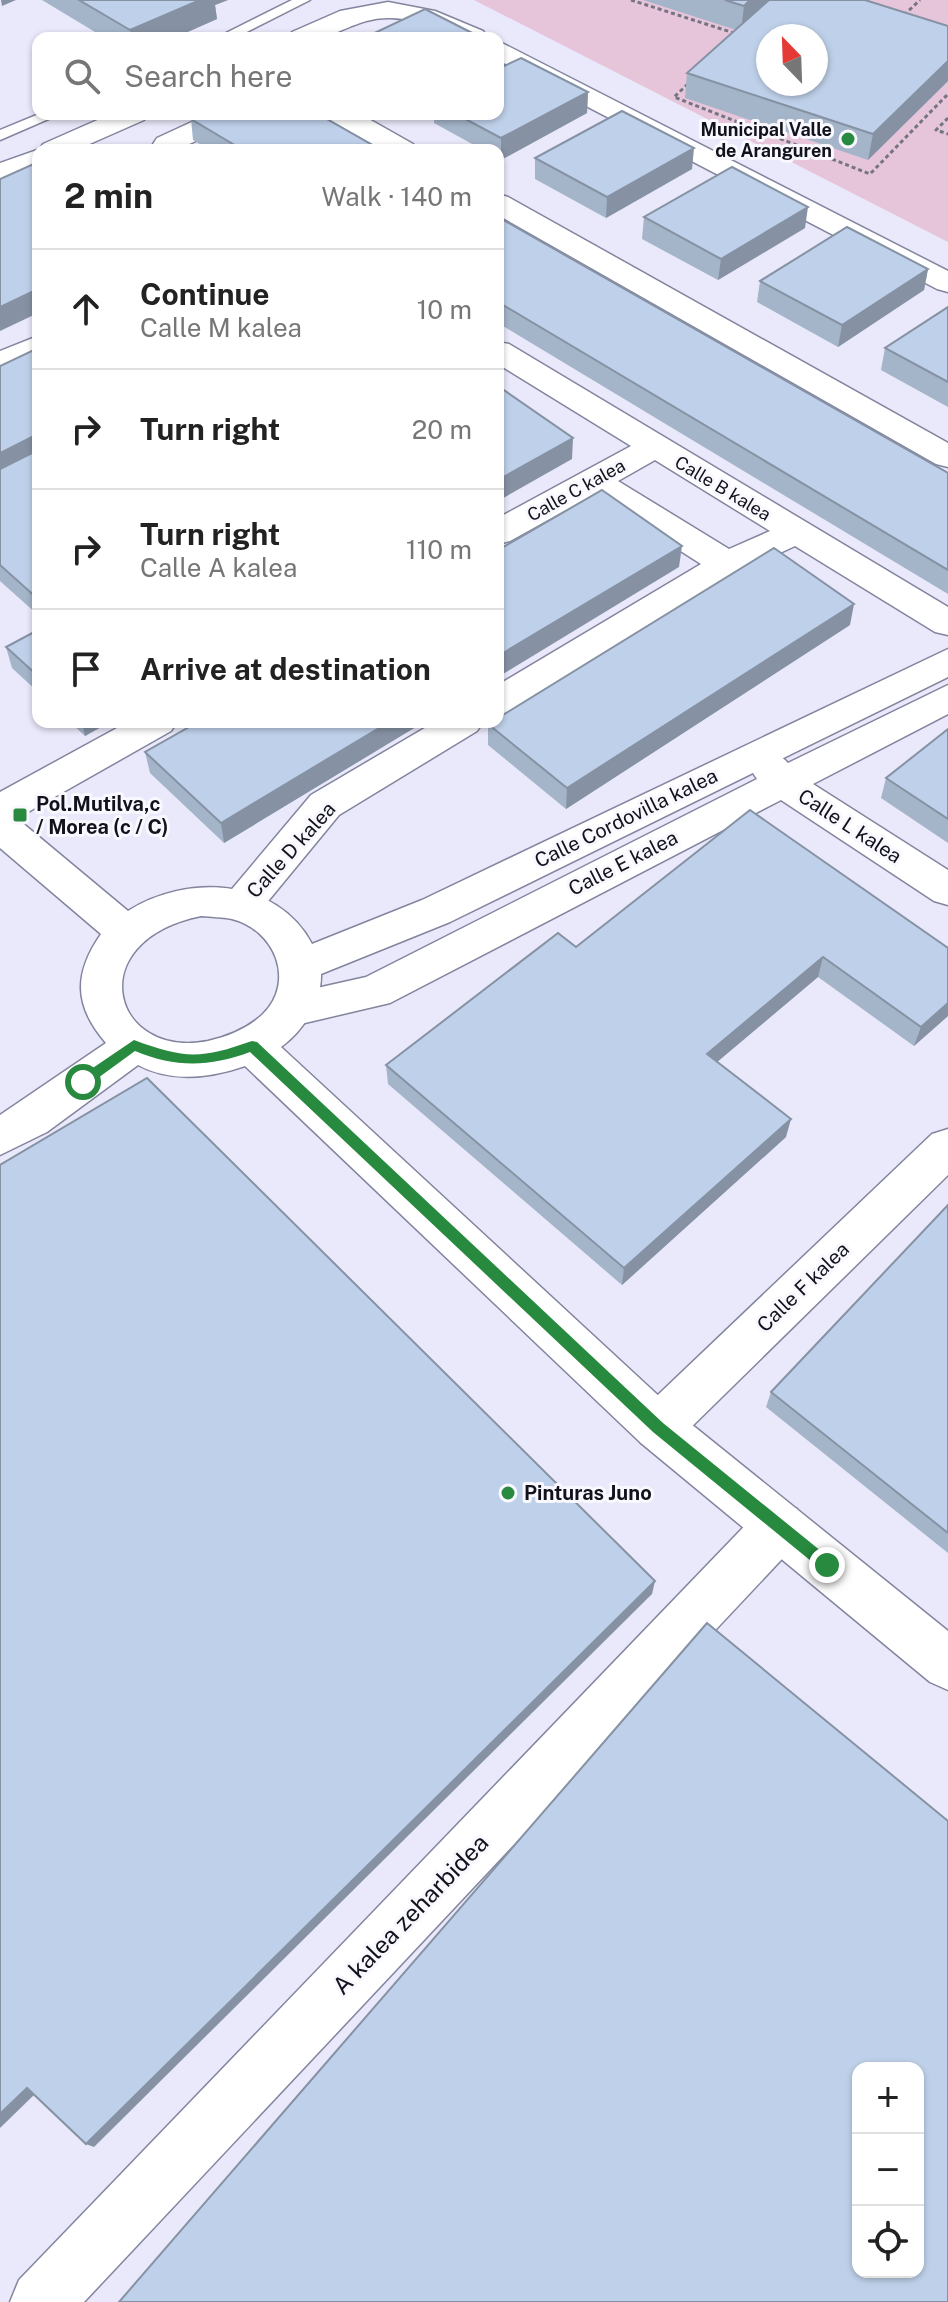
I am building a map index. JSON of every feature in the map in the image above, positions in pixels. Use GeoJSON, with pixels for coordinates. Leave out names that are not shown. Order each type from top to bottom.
{"type":"FeatureCollection","features":[{"type":"Feature","properties":{"kind":"street"},"geometry":{"type":"LineString","coordinates":[[314,32],[345,17],[384,8],[414,10],[463,32]]}},
{"type":"Feature","properties":{"kind":"street"},"geometry":{"type":"LineString","coordinates":[[504,52],[948,283]]}},
{"type":"Feature","properties":{"kind":"street"},"geometry":{"type":"LineString","coordinates":[[66,144],[120,120]]}},
{"type":"Feature","properties":{"kind":"street"},"geometry":{"type":"LineString","coordinates":[[167,144],[219,120]]}},
{"type":"Feature","properties":{"kind":"street"},"geometry":{"type":"LineString","coordinates":[[350,120],[392,144]]}},
{"type":"Feature","properties":{"kind":"street"},"geometry":{"type":"LineString","coordinates":[[0,174],[32,160]]}},
{"type":"Feature","properties":{"kind":"street"},"geometry":{"type":"LineString","coordinates":[[504,206],[948,457]]}},
{"type":"Feature","properties":{"kind":"street"},"geometry":{"type":"LineString","coordinates":[[0,363],[32,348]]}},
{"type":"Feature","properties":{"kind":"street","name":"Calle B kalea"},"geometry":{"type":"LineString","coordinates":[[504,355],[948,623]]}},
{"type":"Feature","properties":{"kind":"street","name":"Calle C kalea"},"geometry":{"type":"LineString","coordinates":[[504,530],[654,447]]}},
{"type":"Feature","properties":{"kind":"street"},"geometry":{"type":"LineString","coordinates":[[593,480],[727,564]]}},
{"type":"Feature","properties":{"kind":"street"},"geometry":{"type":"LineString","coordinates":[[504,698],[727,564],[796,532]]}},
{"type":"Feature","properties":{"kind":"street","name":"Calle Cordovilla kalea"},"geometry":{"type":"LineString","coordinates":[[301,965],[436,911],[770,768],[948,662]]}},
{"type":"Feature","properties":{"kind":"street","name":"Calle E kalea"},"geometry":{"type":"LineString","coordinates":[[292,1009],[375,991],[770,768],[948,698]]}},
{"type":"Feature","properties":{"kind":"street"},"geometry":{"type":"LineString","coordinates":[[0,810],[147,728]]}},
{"type":"Feature","properties":{"kind":"street","name":"Calle D kalea"},"geometry":{"type":"LineString","coordinates":[[241,906],[325,805],[454,728]]}},
{"type":"Feature","properties":{"kind":"street","name":"Calle L kalea"},"geometry":{"type":"LineString","coordinates":[[770,768],[948,890]]}},
{"type":"Feature","properties":{"kind":"street"},"geometry":{"type":"LineString","coordinates":[[0,826],[126,932]]}},
{"type":"Feature","properties":{"kind":"street"},"geometry":{"type":"LineString","coordinates":[[201,901],[241,906],[270,919],[291,939],[301,965],[301,988],[292,1009],[275,1030],[252,1046],[223,1057],[191,1061],[161,1057],[134,1045],[113,1027],[100,1004],[99,979],[108,954],[126,932],[160,911],[201,901]]}},
{"type":"Feature","properties":{"kind":"street"},"geometry":{"type":"LineString","coordinates":[[0,1137],[32,1119],[134,1045]]}},
{"type":"Feature","properties":{"kind":"street"},"geometry":{"type":"LineString","coordinates":[[252,1046],[658,1427],[948,1664]]}},
{"type":"Feature","properties":{"kind":"street","name":"Calle F kalea"},"geometry":{"type":"LineString","coordinates":[[658,1427],[948,1147]]}},
{"type":"Feature","properties":{"kind":"street","name":"A kalea zeharbidea"},"geometry":{"type":"LineString","coordinates":[[41,2302],[779,1526]]}},
{"type":"Feature","properties":{"kind":"lane"},"geometry":{"type":"LineString","coordinates":[[236,32],[303,0]]}},
{"type":"Feature","properties":{"kind":"lane"},"geometry":{"type":"LineString","coordinates":[[0,135],[37,120]]}},
{"type":"Feature","properties":{"kind":"path"},"geometry":{"type":"LineString","coordinates":[[631,0],[743,35],[731,46]]}},
{"type":"Feature","properties":{"kind":"path"},"geometry":{"type":"LineString","coordinates":[[903,16],[920,0]]}},
{"type":"Feature","properties":{"kind":"path"},"geometry":{"type":"LineString","coordinates":[[697,77],[674,97],[870,174],[948,94]]}},
{"type":"Feature","properties":{"kind":"path"},"geometry":{"type":"LineString","coordinates":[[948,118],[936,130],[948,134]]}},
{"type":"Feature","properties":{"kind":"shaded area","name":"Municipal Valle de Aranguren"},"geometry":{"type":"Polygon","coordinates":[[[474,0],[948,0],[948,242],[474,0]]]}},
{"type":"Feature","properties":{"kind":"building"},"geometry":{"type":"Polygon","coordinates":[[[79,0],[200,0],[130,30],[79,0]]]}},
{"type":"Feature","properties":{"kind":"building"},"geometry":{"type":"Polygon","coordinates":[[[725,0],[750,0],[744,6],[725,0]]]}},
{"type":"Feature","properties":{"kind":"building"},"geometry":{"type":"Polygon","coordinates":[[[769,0],[865,0],[948,26],[948,61],[873,134],[757,96],[828,96],[828,24],[756,24],[756,96],[687,73],[769,0]]]}},
{"type":"Feature","properties":{"kind":"building"},"geometry":{"type":"Polygon","coordinates":[[[425,9],[470,32],[377,32],[425,9]]]}},
{"type":"Feature","properties":{"kind":"building"},"geometry":{"type":"Polygon","coordinates":[[[521,58],[588,92],[501,138],[467,120],[504,120],[504,66],[521,58]]]}},
{"type":"Feature","properties":{"kind":"building"},"geometry":{"type":"Polygon","coordinates":[[[622,111],[694,148],[607,197],[535,158],[622,111]]]}},
{"type":"Feature","properties":{"kind":"building"},"geometry":{"type":"Polygon","coordinates":[[[193,120],[328,120],[370,144],[233,144],[193,120]]]}},
{"type":"Feature","properties":{"kind":"building"},"geometry":{"type":"Polygon","coordinates":[[[32,165],[32,292],[0,307],[0,179],[32,165]]]}},
{"type":"Feature","properties":{"kind":"building"},"geometry":{"type":"Polygon","coordinates":[[[732,167],[808,207],[721,259],[644,217],[732,167]]]}},
{"type":"Feature","properties":{"kind":"building"},"geometry":{"type":"Polygon","coordinates":[[[504,220],[948,473],[948,570],[504,306],[504,220]]]}},
{"type":"Feature","properties":{"kind":"building"},"geometry":{"type":"Polygon","coordinates":[[[847,227],[928,269],[842,325],[760,281],[847,227]]]}},
{"type":"Feature","properties":{"kind":"building"},"geometry":{"type":"Polygon","coordinates":[[[948,307],[948,382],[885,348],[948,307]]]}},
{"type":"Feature","properties":{"kind":"building"},"geometry":{"type":"Polygon","coordinates":[[[32,351],[32,437],[0,453],[0,366],[32,351]]]}},
{"type":"Feature","properties":{"kind":"building"},"geometry":{"type":"Polygon","coordinates":[[[504,390],[573,438],[504,477],[504,390]]]}},
{"type":"Feature","properties":{"kind":"building"},"geometry":{"type":"Polygon","coordinates":[[[32,453],[32,594],[0,565],[0,469],[32,453]]]}},
{"type":"Feature","properties":{"kind":"building"},"geometry":{"type":"Polygon","coordinates":[[[602,490],[682,546],[504,652],[504,547],[602,490]]]}},
{"type":"Feature","properties":{"kind":"building"},"geometry":{"type":"Polygon","coordinates":[[[774,548],[854,604],[567,788],[493,728],[504,728],[504,714],[774,548]]]}},
{"type":"Feature","properties":{"kind":"building"},"geometry":{"type":"Polygon","coordinates":[[[32,633],[32,671],[6,647],[32,633]]]}},
{"type":"Feature","properties":{"kind":"building"},"geometry":{"type":"Polygon","coordinates":[[[187,728],[379,728],[221,823],[145,752],[187,728]]]}},
{"type":"Feature","properties":{"kind":"building"},"geometry":{"type":"Polygon","coordinates":[[[948,729],[948,819],[886,778],[948,729]]]}},
{"type":"Feature","properties":{"kind":"building"},"geometry":{"type":"Polygon","coordinates":[[[750,810],[948,948],[948,1003],[921,1027],[823,957],[707,1054],[791,1119],[624,1268],[386,1065],[558,933],[576,947],[750,810]]]}},
{"type":"Feature","properties":{"kind":"building"},"geometry":{"type":"Polygon","coordinates":[[[147,1078],[655,1581],[86,2144],[27,2088],[0,2114],[0,1165],[147,1078]]]}},
{"type":"Feature","properties":{"kind":"building"},"geometry":{"type":"Polygon","coordinates":[[[948,1205],[948,1533],[771,1392],[948,1205]]]}},
{"type":"Feature","properties":{"kind":"building"},"geometry":{"type":"Polygon","coordinates":[[[707,1623],[948,1821],[948,2302],[119,2302],[707,1623]]]}},
{"type":"Feature","properties":{"kind":"place","name":"Municipal Valle de Aranguren"},"geometry":{"type":"Point","coordinates":[848,139]}},
{"type":"Feature","properties":{"kind":"place","name":"Pol.Mutilva,c / Morea (c / C)"},"geometry":{"type":"Point","coordinates":[20,815]}},
{"type":"Feature","properties":{"kind":"place","name":"Pinturas Juno"},"geometry":{"type":"Point","coordinates":[508,1493]}},
{"type":"Feature","properties":{"kind":"route"},"geometry":{"type":"LineString","coordinates":[[83,1082],[134,1045],[161,1057],[191,1061],[223,1057],[252,1046],[658,1427],[827,1565]]}}]}
